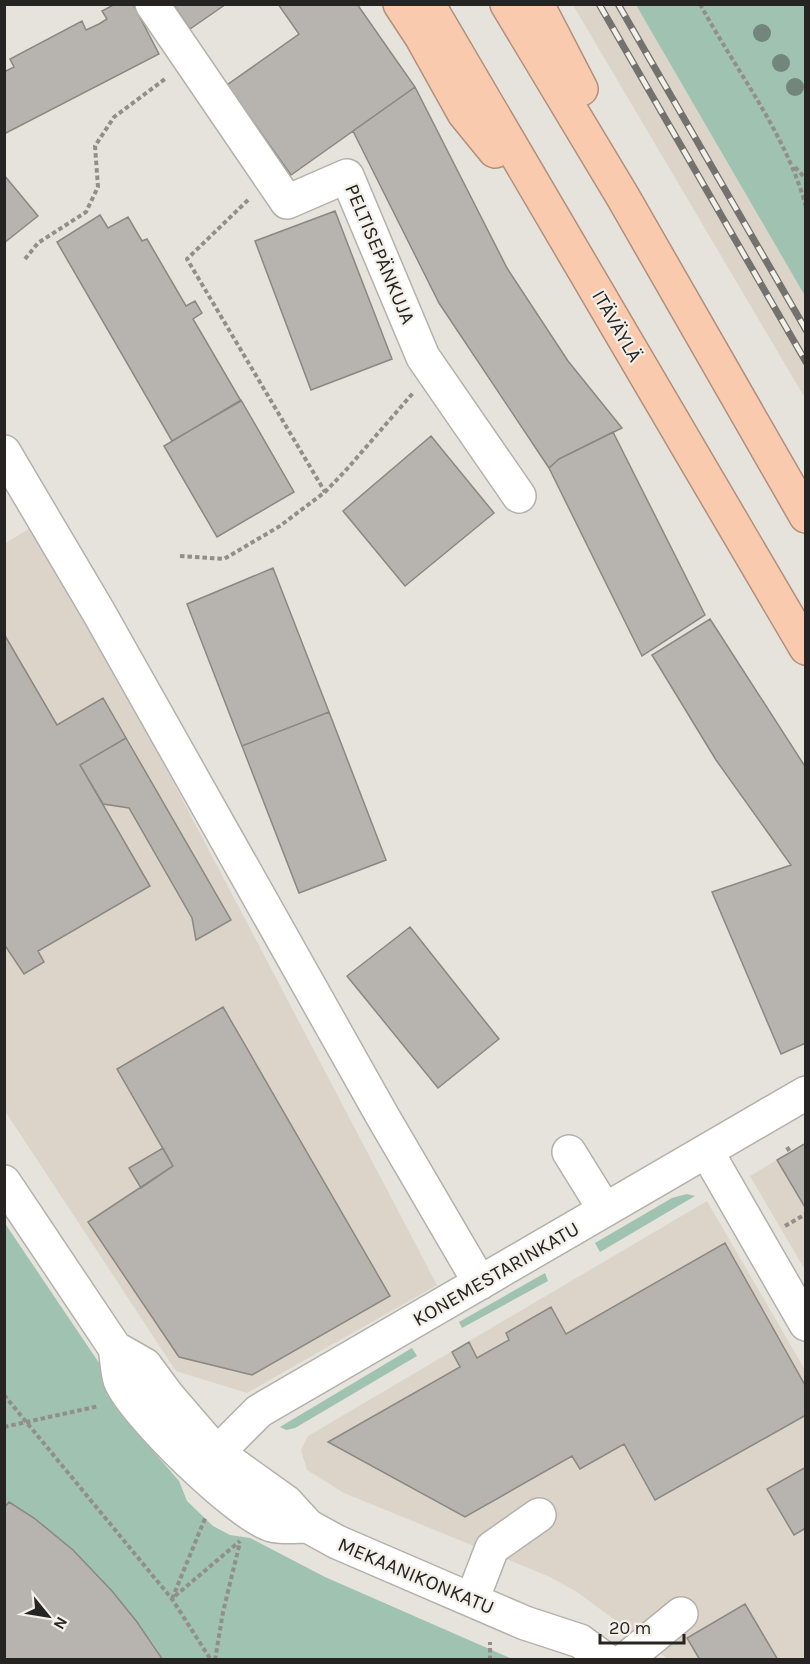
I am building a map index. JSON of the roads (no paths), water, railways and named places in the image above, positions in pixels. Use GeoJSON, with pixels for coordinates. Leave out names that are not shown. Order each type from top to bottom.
{"type":"FeatureCollection","features":[{"type":"Feature","properties":{"kind":"highway"},"geometry":{"type":"LineString","coordinates":[[400,4],[421,36],[464,113],[565,237]]}},
{"type":"Feature","properties":{"kind":"highway","name":"ITÄVÄYLÄ"},"geometry":{"type":"LineString","coordinates":[[428,4],[806,648]]}},
{"type":"Feature","properties":{"kind":"highway"},"geometry":{"type":"LineString","coordinates":[[507,4],[623,197],[806,516]]}},
{"type":"Feature","properties":{"kind":"highway"},"geometry":{"type":"LineString","coordinates":[[537,4],[579,84],[623,197]]}},
{"type":"Feature","properties":{"kind":"street","name":"PELTISEPÄNKUJA"},"geometry":{"type":"LineString","coordinates":[[152,4],[287,202],[347,176],[423,357],[519,496]]}},
{"type":"Feature","properties":{"kind":"street"},"geometry":{"type":"LineString","coordinates":[[4,452],[98,611],[383,1117],[480,1283]]}},
{"type":"Feature","properties":{"kind":"street","name":"KONEMESTARINKATU"},"geometry":{"type":"LineString","coordinates":[[214,1472],[230,1440],[259,1411],[806,1093]]}},
{"type":"Feature","properties":{"kind":"street"},"geometry":{"type":"LineString","coordinates":[[569,1152],[605,1210]]}},
{"type":"Feature","properties":{"kind":"street"},"geometry":{"type":"LineString","coordinates":[[706,1152],[806,1324]]}},
{"type":"Feature","properties":{"kind":"street","name":"MEKAANIKONKATU"},"geometry":{"type":"LineString","coordinates":[[4,1182],[115,1348],[145,1365],[154,1402],[204,1438],[214,1472],[255,1481],[286,1502],[308,1526],[337,1542],[525,1623],[580,1641],[606,1659]]}},
{"type":"Feature","properties":{"kind":"street"},"geometry":{"type":"LineString","coordinates":[[472,1600],[492,1548],[539,1515]]}},
{"type":"Feature","properties":{"kind":"street"},"geometry":{"type":"LineString","coordinates":[[625,1659],[681,1614]]}},
{"type":"Feature","properties":{"kind":"street","name":"MEKAANIKONKATU"},"geometry":{"type":"LineString","coordinates":[[525,1623],[565,1659]]}},
{"type":"Feature","properties":{"kind":"railway"},"geometry":{"type":"LineString","coordinates":[[599,4],[806,362]]}},
{"type":"Feature","properties":{"kind":"railway"},"geometry":{"type":"LineString","coordinates":[[618,4],[806,330]]}}]}
